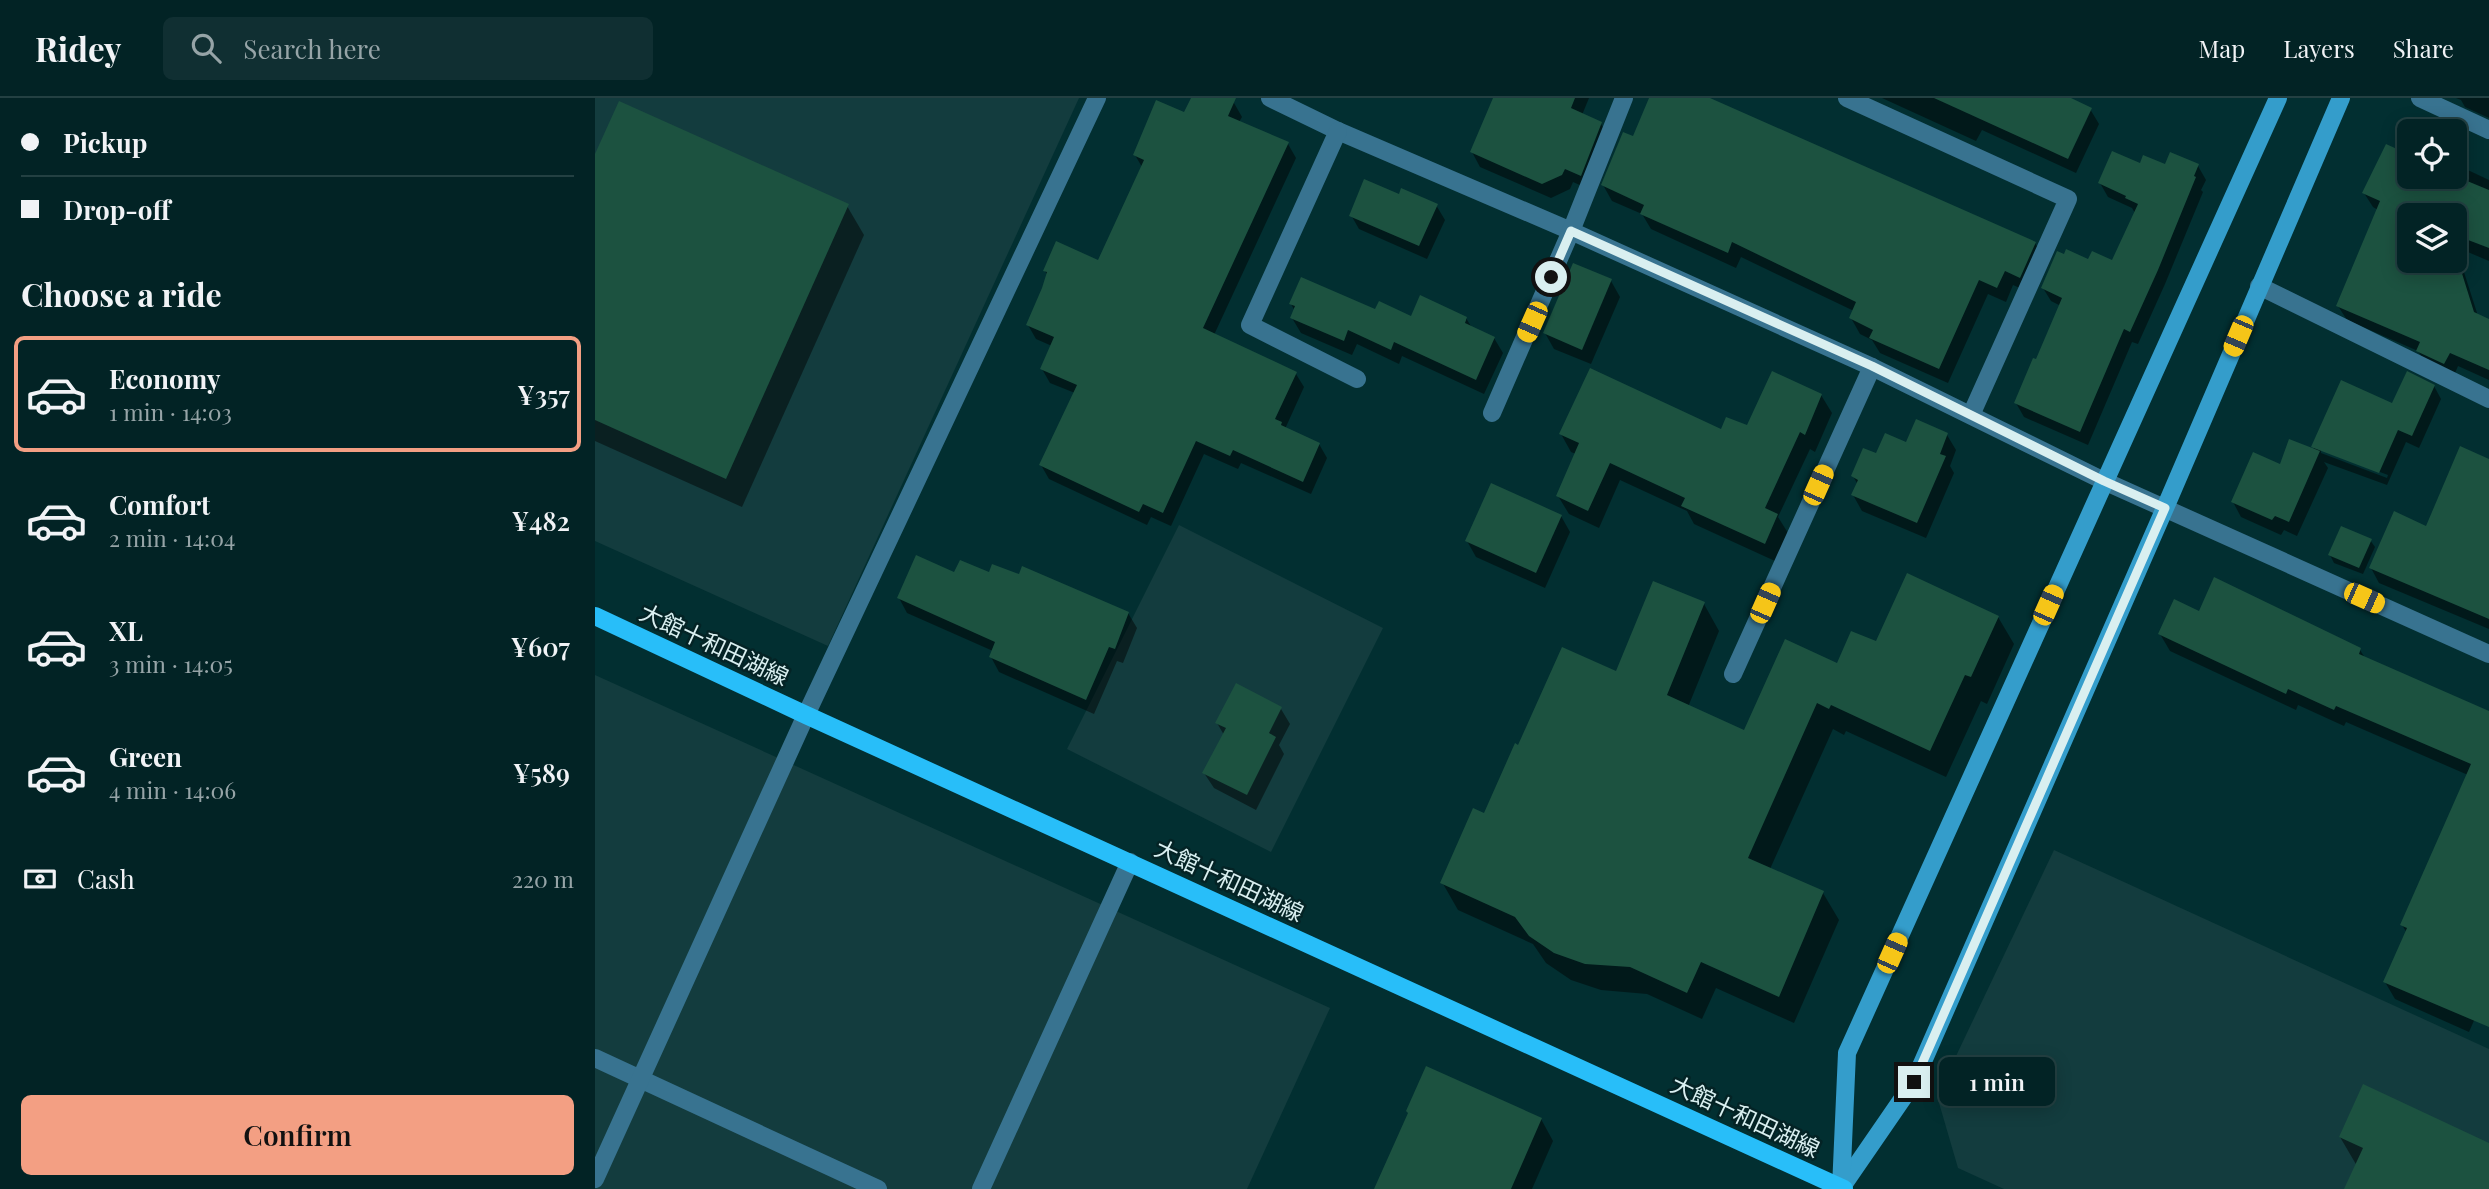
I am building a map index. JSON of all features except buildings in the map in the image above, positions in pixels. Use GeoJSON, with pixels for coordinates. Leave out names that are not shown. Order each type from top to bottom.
{"type":"FeatureCollection","features":[{"type":"Feature","properties":{"kind":"main road","name":"大館十和田湖線"},"geometry":{"type":"LineString","coordinates":[[595,616],[1842,1189]]}},
{"type":"Feature","properties":{"kind":"street"},"geometry":{"type":"LineString","coordinates":[[595,1179],[806,715],[1097,98]]}},
{"type":"Feature","properties":{"kind":"street"},"geometry":{"type":"LineString","coordinates":[[1270,98],[1338,131],[1571,231],[1872,366],[2104,481],[2489,654]]}},
{"type":"Feature","properties":{"kind":"street"},"geometry":{"type":"LineString","coordinates":[[1492,413],[1571,231],[1624,98]]}},
{"type":"Feature","properties":{"kind":"street"},"geometry":{"type":"LineString","coordinates":[[1847,98],[2068,199],[1971,415]]}},
{"type":"Feature","properties":{"kind":"street"},"geometry":{"type":"LineString","coordinates":[[1842,1189],[1847,1053],[2278,98]]}},
{"type":"Feature","properties":{"kind":"street"},"geometry":{"type":"LineString","coordinates":[[1842,1189],[1914,1082],[2341,98]]}},
{"type":"Feature","properties":{"kind":"street"},"geometry":{"type":"LineString","coordinates":[[2420,98],[2489,130]]}},
{"type":"Feature","properties":{"kind":"street"},"geometry":{"type":"LineString","coordinates":[[1338,131],[1250,326],[1357,379]]}},
{"type":"Feature","properties":{"kind":"street"},"geometry":{"type":"LineString","coordinates":[[2259,286],[2489,399]]}},
{"type":"Feature","properties":{"kind":"street"},"geometry":{"type":"LineString","coordinates":[[1733,674],[1872,366]]}},
{"type":"Feature","properties":{"kind":"street"},"geometry":{"type":"LineString","coordinates":[[981,1189],[1130,862]]}},
{"type":"Feature","properties":{"kind":"street"},"geometry":{"type":"LineString","coordinates":[[595,1058],[878,1189]]}},
{"type":"Feature","properties":{"kind":"shaded area"},"geometry":{"type":"Polygon","coordinates":[[[595,98],[1079,98],[828,646],[595,541],[595,98]]]}},
{"type":"Feature","properties":{"kind":"shaded area"},"geometry":{"type":"Polygon","coordinates":[[[1179,525],[1383,628],[1271,852],[1067,749],[1179,525]]]}},
{"type":"Feature","properties":{"kind":"shaded area"},"geometry":{"type":"Polygon","coordinates":[[[595,675],[1330,1008],[1247,1189],[595,1189],[595,675]]]}},
{"type":"Feature","properties":{"kind":"shaded area"},"geometry":{"type":"Polygon","coordinates":[[[2054,850],[2489,1049],[2489,1189],[2004,1189],[1958,1168],[1937,1096],[2054,850]]]}},
{"type":"Feature","properties":{"kind":"route"},"geometry":{"type":"LineString","coordinates":[[1551,277],[1571,231],[1872,366],[2104,481],[2165,508],[1914,1082]]}}]}
